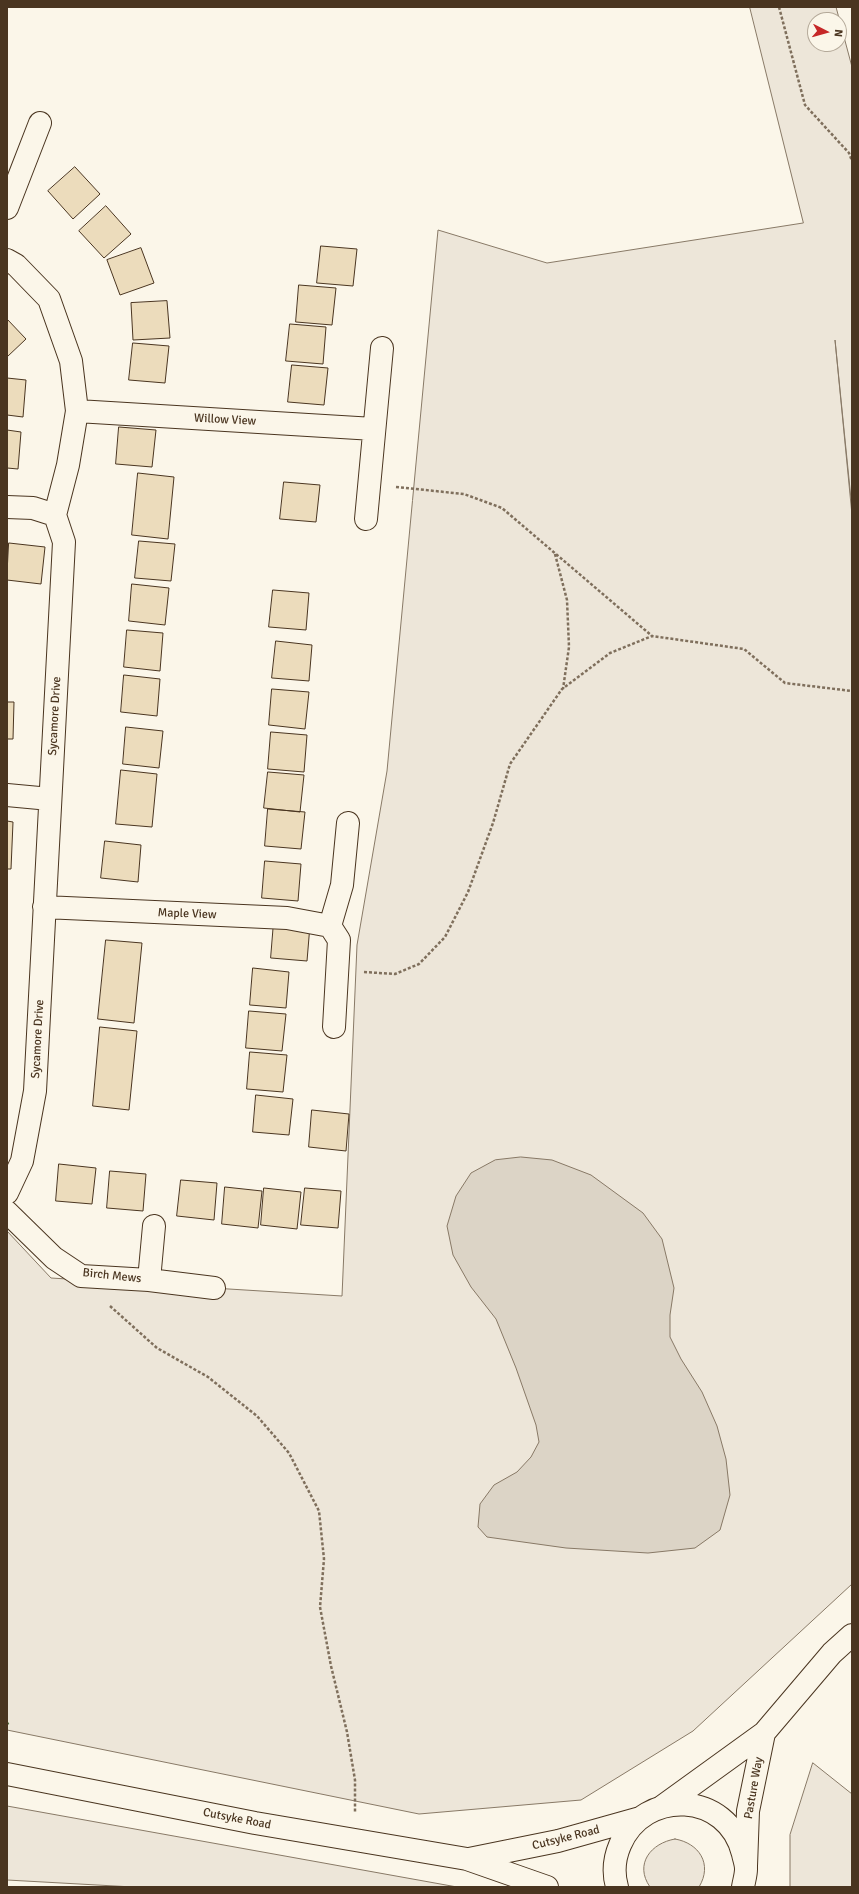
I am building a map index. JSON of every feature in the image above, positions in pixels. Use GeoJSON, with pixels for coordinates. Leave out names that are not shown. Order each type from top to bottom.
{"type":"FeatureCollection","features":[{"type":"Feature","properties":{"kind":"street"},"geometry":{"type":"LineString","coordinates":[[7,208],[40,123]]}},
{"type":"Feature","properties":{"kind":"street"},"geometry":{"type":"LineString","coordinates":[[7,260],[16,265],[49,299],[71,361],[77,411],[68,465],[55,515],[33,508],[7,507]]}},
{"type":"Feature","properties":{"kind":"street"},"geometry":{"type":"LineString","coordinates":[[366,519],[382,348]]}},
{"type":"Feature","properties":{"kind":"street","name":"Willow View"},"geometry":{"type":"LineString","coordinates":[[77,411],[374,428]]}},
{"type":"Feature","properties":{"kind":"street","name":"Sycamore Drive"},"geometry":{"type":"LineString","coordinates":[[7,1193],[22,1161],[35,1091],[64,542],[55,515]]}},
{"type":"Feature","properties":{"kind":"street"},"geometry":{"type":"LineString","coordinates":[[7,796],[50,799]]}},
{"type":"Feature","properties":{"kind":"street"},"geometry":{"type":"LineString","coordinates":[[334,1027],[339,940],[330,926],[342,885],[348,823]]}},
{"type":"Feature","properties":{"kind":"street","name":"Maple View"},"geometry":{"type":"LineString","coordinates":[[44,907],[287,918],[330,926]]}},
{"type":"Feature","properties":{"kind":"street","name":"Birch Mews"},"geometry":{"type":"LineString","coordinates":[[7,1212],[54,1258],[81,1276],[149,1280],[214,1288]]}},
{"type":"Feature","properties":{"kind":"street"},"geometry":{"type":"LineString","coordinates":[[149,1280],[154,1226]]}},
{"type":"Feature","properties":{"kind":"street","name":"Pasture Way"},"geometry":{"type":"LineString","coordinates":[[640,1818],[663,1806],[764,1733],[832,1654],[852,1635]]}},
{"type":"Feature","properties":{"kind":"street","name":"Pasture Way"},"geometry":{"type":"LineString","coordinates":[[745,1878],[748,1811],[764,1733]]}},
{"type":"Feature","properties":{"kind":"street","name":"Cutsyke Road"},"geometry":{"type":"LineString","coordinates":[[7,1774],[255,1823],[467,1859],[547,1887]]}},
{"type":"Feature","properties":{"kind":"street"},"geometry":{"type":"LineString","coordinates":[[663,1806],[690,1804],[710,1811],[730,1826],[740,1841],[745,1878]]}},
{"type":"Feature","properties":{"kind":"street"},"geometry":{"type":"LineString","coordinates":[[617,1887],[614,1878],[616,1856],[625,1833],[640,1818]]}},
{"type":"Feature","properties":{"kind":"street","name":"Cutsyke Road"},"geometry":{"type":"LineString","coordinates":[[467,1859],[558,1841],[640,1818]]}},
{"type":"Feature","properties":{"kind":"path"},"geometry":{"type":"LineString","coordinates":[[779,7],[805,105],[851,153],[852,161]]}},
{"type":"Feature","properties":{"kind":"path"},"geometry":{"type":"LineString","coordinates":[[370,485],[464,494],[502,508],[652,636]]}},
{"type":"Feature","properties":{"kind":"path"},"geometry":{"type":"LineString","coordinates":[[555,553],[567,600],[569,647],[562,689]]}},
{"type":"Feature","properties":{"kind":"path"},"geometry":{"type":"LineString","coordinates":[[338,971],[395,974],[419,964],[445,936],[468,892],[493,823],[510,764],[562,689],[610,653],[652,636],[744,649],[785,683],[852,691]]}},
{"type":"Feature","properties":{"kind":"path"},"geometry":{"type":"LineString","coordinates":[[81,1276],[111,1307],[157,1348],[208,1377],[257,1416],[289,1453],[318,1511],[324,1559],[320,1607],[331,1666],[347,1732],[355,1780],[355,1840]]}},
{"type":"Feature","properties":{"kind":"shaded area"},"geometry":{"type":"Polygon","coordinates":[[[750,7],[836,7],[837,12],[807,12],[807,52],[847,52],[847,48],[852,67],[852,509],[835,340],[852,515],[852,1584],[693,1731],[581,1800],[419,1814],[7,1730],[7,1231],[51,1278],[342,1296],[357,945],[387,771],[438,230],[547,263],[803,223],[750,7]]]}},
{"type":"Feature","properties":{"kind":"shaded area"},"geometry":{"type":"Polygon","coordinates":[[[521,1157],[552,1160],[591,1175],[643,1213],[662,1239],[674,1288],[670,1315],[670,1337],[681,1359],[702,1392],[717,1426],[726,1459],[730,1495],[720,1530],[695,1548],[648,1553],[566,1548],[487,1537],[478,1527],[480,1504],[494,1485],[517,1472],[531,1457],[539,1442],[536,1425],[516,1368],[496,1319],[471,1287],[453,1255],[447,1226],[456,1196],[471,1173],[495,1160],[521,1157]]]}},
{"type":"Feature","properties":{"kind":"shaded area"},"geometry":{"type":"Polygon","coordinates":[[[813,1763],[852,1794],[852,1887],[790,1887],[790,1835],[813,1763]]]}},
{"type":"Feature","properties":{"kind":"shaded area"},"geometry":{"type":"Polygon","coordinates":[[[7,1806],[457,1887],[133,1887],[7,1880],[7,1806]]]}},
{"type":"Feature","properties":{"kind":"shaded area"},"geometry":{"type":"Polygon","coordinates":[[[675,1839],[691,1845],[701,1856],[705,1870],[699,1887],[650,1887],[645,1878],[644,1870],[648,1856],[652,1850],[659,1845],[666,1841],[675,1839]]]}},
{"type":"Feature","properties":{"kind":"building"},"geometry":{"type":"Polygon","coordinates":[[[75,167],[100,194],[73,219],[48,191],[75,167]]]}},
{"type":"Feature","properties":{"kind":"building"},"geometry":{"type":"Polygon","coordinates":[[[106,206],[131,234],[104,258],[79,231],[106,206]]]}},
{"type":"Feature","properties":{"kind":"building"},"geometry":{"type":"Polygon","coordinates":[[[321,246],[357,249],[353,286],[317,283],[321,246]]]}},
{"type":"Feature","properties":{"kind":"building"},"geometry":{"type":"Polygon","coordinates":[[[141,248],[154,283],[120,295],[107,260],[141,248]]]}},
{"type":"Feature","properties":{"kind":"building"},"geometry":{"type":"Polygon","coordinates":[[[299,285],[336,288],[332,325],[296,322],[299,285]]]}},
{"type":"Feature","properties":{"kind":"building"},"geometry":{"type":"Polygon","coordinates":[[[167,301],[170,338],[133,340],[131,303],[167,301]]]}},
{"type":"Feature","properties":{"kind":"building"},"geometry":{"type":"Polygon","coordinates":[[[7,319],[26,339],[7,357],[7,319]]]}},
{"type":"Feature","properties":{"kind":"building"},"geometry":{"type":"Polygon","coordinates":[[[290,324],[326,327],[323,364],[286,361],[290,324]]]}},
{"type":"Feature","properties":{"kind":"building"},"geometry":{"type":"Polygon","coordinates":[[[133,343],[169,346],[165,383],[129,380],[133,343]]]}},
{"type":"Feature","properties":{"kind":"building"},"geometry":{"type":"Polygon","coordinates":[[[292,365],[328,368],[324,405],[288,402],[292,365]]]}},
{"type":"Feature","properties":{"kind":"building"},"geometry":{"type":"Polygon","coordinates":[[[7,378],[26,380],[23,417],[7,415],[7,378]]]}},
{"type":"Feature","properties":{"kind":"building"},"geometry":{"type":"Polygon","coordinates":[[[119,427],[156,430],[152,467],[116,464],[119,427]]]}},
{"type":"Feature","properties":{"kind":"building"},"geometry":{"type":"Polygon","coordinates":[[[7,430],[21,432],[18,469],[7,468],[7,430]]]}},
{"type":"Feature","properties":{"kind":"building"},"geometry":{"type":"Polygon","coordinates":[[[138,473],[174,477],[168,539],[132,535],[138,473]]]}},
{"type":"Feature","properties":{"kind":"building"},"geometry":{"type":"Polygon","coordinates":[[[284,482],[320,485],[316,522],[280,519],[284,482]]]}},
{"type":"Feature","properties":{"kind":"building"},"geometry":{"type":"Polygon","coordinates":[[[139,541],[175,544],[171,581],[135,578],[139,541]]]}},
{"type":"Feature","properties":{"kind":"building"},"geometry":{"type":"Polygon","coordinates":[[[9,543],[45,547],[41,584],[7,580],[9,543]]]}},
{"type":"Feature","properties":{"kind":"building"},"geometry":{"type":"Polygon","coordinates":[[[132,584],[169,588],[165,625],[129,621],[132,584]]]}},
{"type":"Feature","properties":{"kind":"building"},"geometry":{"type":"Polygon","coordinates":[[[273,590],[309,593],[306,630],[269,627],[273,590]]]}},
{"type":"Feature","properties":{"kind":"building"},"geometry":{"type":"Polygon","coordinates":[[[127,630],[163,633],[160,671],[124,667],[127,630]]]}},
{"type":"Feature","properties":{"kind":"building"},"geometry":{"type":"Polygon","coordinates":[[[276,641],[312,645],[309,681],[272,678],[276,641]]]}},
{"type":"Feature","properties":{"kind":"building"},"geometry":{"type":"Polygon","coordinates":[[[124,675],[160,679],[157,716],[121,712],[124,675]]]}},
{"type":"Feature","properties":{"kind":"building"},"geometry":{"type":"Polygon","coordinates":[[[272,689],[309,692],[305,729],[269,725],[272,689]]]}},
{"type":"Feature","properties":{"kind":"building"},"geometry":{"type":"Polygon","coordinates":[[[7,702],[14,702],[13,739],[7,739],[7,702]]]}},
{"type":"Feature","properties":{"kind":"building"},"geometry":{"type":"Polygon","coordinates":[[[126,727],[163,731],[159,768],[123,764],[126,727]]]}},
{"type":"Feature","properties":{"kind":"building"},"geometry":{"type":"Polygon","coordinates":[[[271,732],[307,735],[304,772],[268,769],[271,732]]]}},
{"type":"Feature","properties":{"kind":"building"},"geometry":{"type":"Polygon","coordinates":[[[121,770],[157,774],[152,827],[116,824],[121,770]]]}},
{"type":"Feature","properties":{"kind":"building"},"geometry":{"type":"Polygon","coordinates":[[[268,772],[304,775],[300,812],[264,808],[268,772]]]}},
{"type":"Feature","properties":{"kind":"building"},"geometry":{"type":"Polygon","coordinates":[[[268,809],[305,812],[301,849],[265,846],[268,809]]]}},
{"type":"Feature","properties":{"kind":"building"},"geometry":{"type":"Polygon","coordinates":[[[7,821],[13,822],[11,869],[7,869],[7,821]]]}},
{"type":"Feature","properties":{"kind":"building"},"geometry":{"type":"Polygon","coordinates":[[[105,841],[141,845],[138,882],[101,878],[105,841]]]}},
{"type":"Feature","properties":{"kind":"building"},"geometry":{"type":"Polygon","coordinates":[[[265,861],[301,864],[298,901],[262,898],[265,861]]]}},
{"type":"Feature","properties":{"kind":"building"},"geometry":{"type":"Polygon","coordinates":[[[274,921],[310,925],[307,961],[271,958],[274,921]]]}},
{"type":"Feature","properties":{"kind":"building"},"geometry":{"type":"Polygon","coordinates":[[[106,940],[142,943],[134,1023],[98,1019],[106,940]]]}},
{"type":"Feature","properties":{"kind":"building"},"geometry":{"type":"Polygon","coordinates":[[[253,968],[289,972],[286,1008],[250,1005],[253,968]]]}},
{"type":"Feature","properties":{"kind":"building"},"geometry":{"type":"Polygon","coordinates":[[[249,1011],[286,1014],[282,1051],[246,1048],[249,1011]]]}},
{"type":"Feature","properties":{"kind":"building"},"geometry":{"type":"Polygon","coordinates":[[[100,1027],[137,1031],[129,1110],[93,1106],[100,1027]]]}},
{"type":"Feature","properties":{"kind":"building"},"geometry":{"type":"Polygon","coordinates":[[[250,1052],[287,1055],[283,1092],[247,1089],[250,1052]]]}},
{"type":"Feature","properties":{"kind":"building"},"geometry":{"type":"Polygon","coordinates":[[[256,1095],[293,1099],[289,1135],[253,1132],[256,1095]]]}},
{"type":"Feature","properties":{"kind":"building"},"geometry":{"type":"Polygon","coordinates":[[[312,1110],[349,1114],[346,1151],[309,1147],[312,1110]]]}},
{"type":"Feature","properties":{"kind":"building"},"geometry":{"type":"Polygon","coordinates":[[[59,1164],[96,1168],[92,1204],[56,1201],[59,1164]]]}},
{"type":"Feature","properties":{"kind":"building"},"geometry":{"type":"Polygon","coordinates":[[[110,1171],[146,1174],[143,1211],[107,1208],[110,1171]]]}},
{"type":"Feature","properties":{"kind":"building"},"geometry":{"type":"Polygon","coordinates":[[[181,1180],[217,1183],[214,1220],[177,1216],[181,1180]]]}},
{"type":"Feature","properties":{"kind":"building"},"geometry":{"type":"Polygon","coordinates":[[[225,1187],[262,1191],[258,1228],[222,1224],[225,1187]]]}},
{"type":"Feature","properties":{"kind":"building"},"geometry":{"type":"Polygon","coordinates":[[[264,1188],[301,1192],[297,1229],[261,1225],[264,1188]]]}},
{"type":"Feature","properties":{"kind":"building"},"geometry":{"type":"Polygon","coordinates":[[[305,1188],[341,1191],[338,1228],[301,1225],[305,1188]]]}},
{"type":"Feature","properties":{"kind":"hedge"},"geometry":{"type":"LineString","coordinates":[[7,1723],[9,1727]]}}]}
